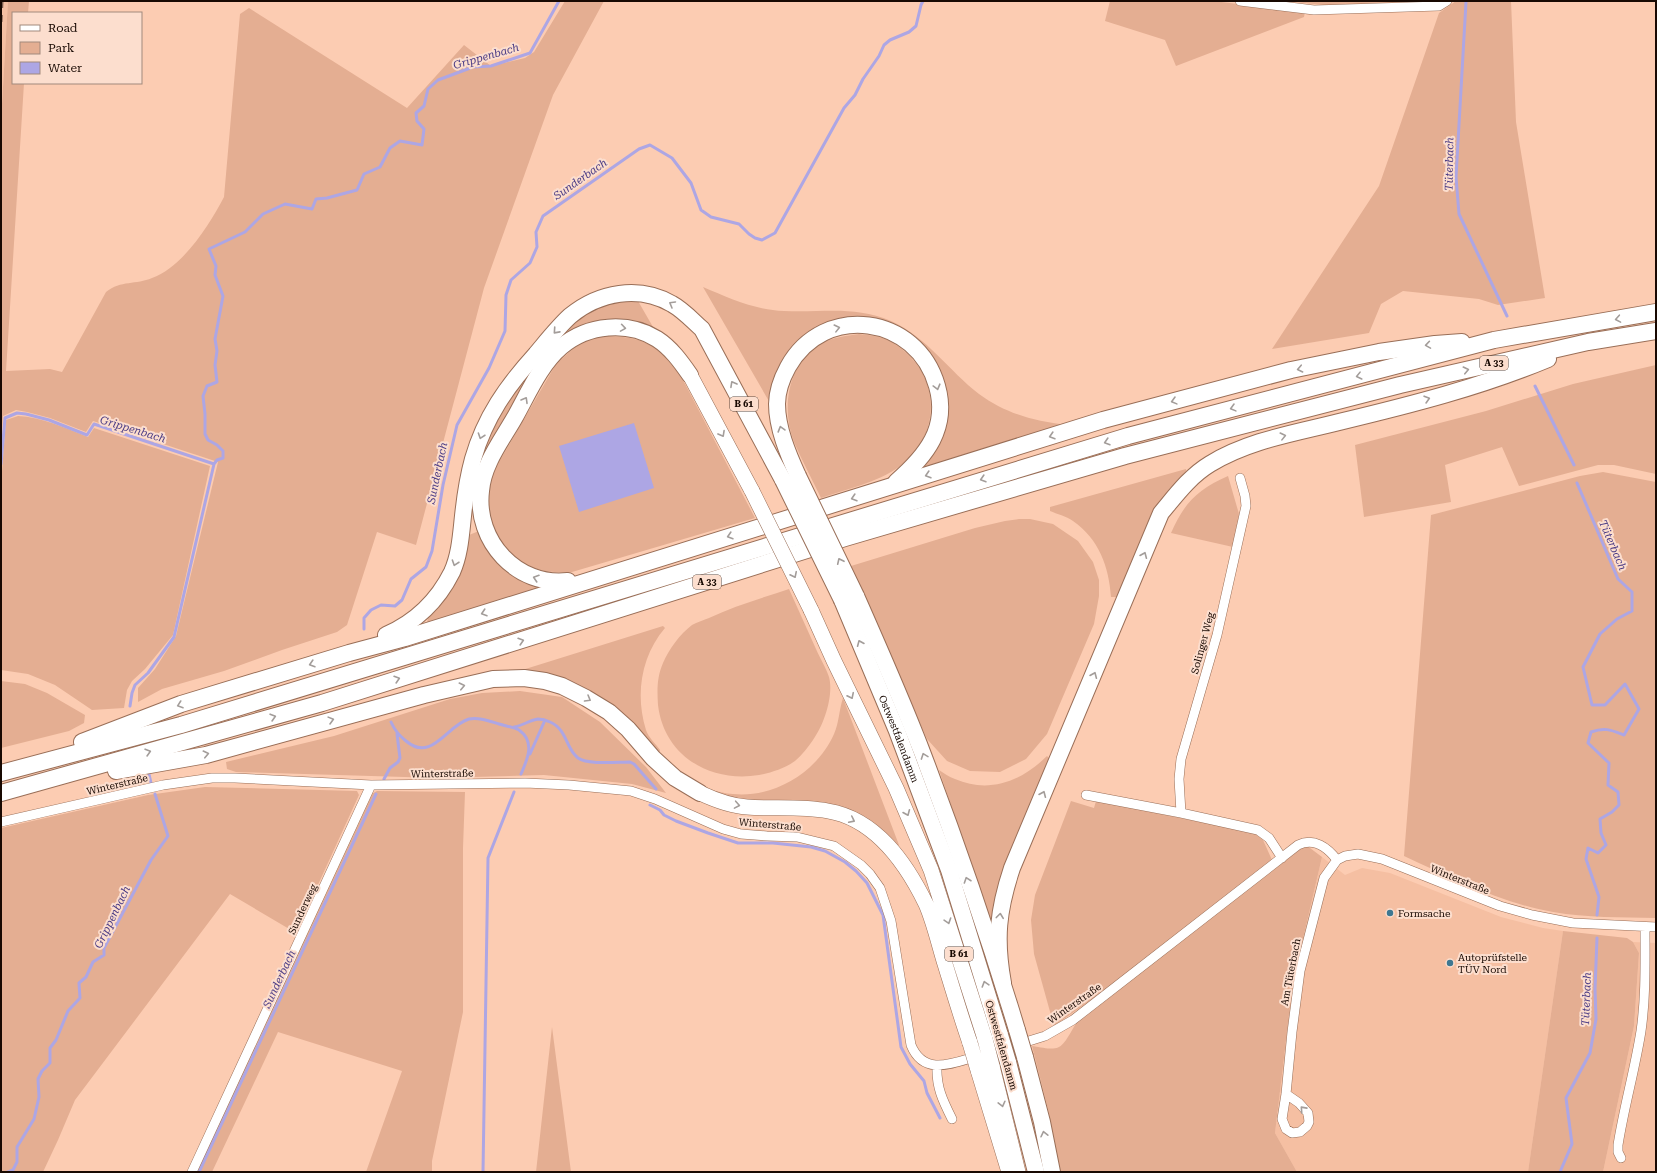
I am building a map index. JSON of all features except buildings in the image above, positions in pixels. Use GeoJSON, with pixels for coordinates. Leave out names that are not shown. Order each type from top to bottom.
{"type":"FeatureCollection","features":[{"type":"Feature","properties":{"kind":"highway","name":"B 61"},"geometry":{"type":"LineString","coordinates":[[349,653],[404,627],[424,612],[441,591],[452,571],[458,553],[466,494],[473,460],[484,428],[498,400],[519,373],[570,316],[587,304],[606,296],[633,293],[653,296],[672,304],[684,312],[702,329],[736,390],[791,478]]}},
{"type":"Feature","properties":{"kind":"highway","name":"A 33"},"geometry":{"type":"LineString","coordinates":[[8,771],[181,725],[1128,436],[1494,340],[1656,312]]}},
{"type":"Feature","properties":{"kind":"highway"},"geometry":{"type":"LineString","coordinates":[[891,486],[917,463],[929,447],[937,430],[939,423],[939,393],[930,366],[907,340],[891,331],[860,325],[832,329],[816,337],[800,349],[783,376],[778,391],[777,404],[779,426],[791,478],[849,598],[898,693],[922,752],[1003,983],[1025,1057],[1052,1172]]}},
{"type":"Feature","properties":{"kind":"highway"},"geometry":{"type":"LineString","coordinates":[[602,576],[560,582],[547,581],[529,576],[502,556],[487,536],[483,522],[480,505],[481,489],[485,470],[541,372],[561,347],[572,339],[588,332],[613,327],[644,332],[668,348],[679,359],[690,375]]}},
{"type":"Feature","properties":{"kind":"highway","name":"A 33"},"geometry":{"type":"LineString","coordinates":[[8,791],[322,703],[845,538],[1125,456],[1400,385],[1588,342],[1656,331]]}},
{"type":"Feature","properties":{"kind":"highway"},"geometry":{"type":"LineString","coordinates":[[8,771],[181,704],[349,653],[405,638],[1103,420],[1291,370],[1379,352],[1428,345],[1494,340]]}},
{"type":"Feature","properties":{"kind":"highway"},"geometry":{"type":"LineString","coordinates":[[1003,983],[998,937],[1000,913],[1005,888],[1012,868],[1161,513],[1182,487],[1210,464],[1245,446],[1390,410],[1484,383],[1534,365],[1588,342]]}},
{"type":"Feature","properties":{"kind":"highway","name":"Ostwestfalendamm"},"geometry":{"type":"LineString","coordinates":[[690,375],[752,491],[811,610],[834,661],[896,788],[931,870],[984,1039],[985,1068],[1018,1172]]}},
{"type":"Feature","properties":{"kind":"highway","name":"Ostwestfalendamm"},"geometry":{"type":"LineString","coordinates":[[849,598],[949,870],[1008,1062],[1036,1172]]}},
{"type":"Feature","properties":{"kind":"highway"},"geometry":{"type":"LineString","coordinates":[[8,791],[206,755],[424,695],[493,679],[524,678],[562,686],[609,712],[628,729],[653,758],[675,778],[700,793],[729,804],[746,807],[800,808],[831,812],[861,824],[877,835],[891,848],[905,867],[926,905],[970,1043],[985,1068],[1009,1172]]}},
{"type":"Feature","properties":{"kind":"street"},"geometry":{"type":"LineString","coordinates":[[1240,1],[1314,10],[1439,6],[1447,1]]}},
{"type":"Feature","properties":{"kind":"street","name":"Solinger Weg"},"geometry":{"type":"LineString","coordinates":[[1181,813],[1179,779],[1181,759],[1217,635],[1246,506],[1240,478]]}},
{"type":"Feature","properties":{"kind":"street","name":"Winterstraße"},"geometry":{"type":"LineString","coordinates":[[1,822],[163,785],[212,778],[371,785],[525,783],[569,785],[631,791],[723,829],[741,834],[798,837],[834,846],[861,865],[870,874],[880,888],[891,921],[911,1045],[919,1058],[930,1065],[937,1066],[1032,1041],[1058,1029],[1091,1007],[1298,845],[1309,842],[1325,848],[1337,860],[1345,856],[1358,854],[1382,859],[1500,906],[1532,915],[1573,923],[1656,927]]}},
{"type":"Feature","properties":{"kind":"street","name":"Sunderweg"},"geometry":{"type":"LineString","coordinates":[[192,1172],[371,785]]}},
{"type":"Feature","properties":{"kind":"street"},"geometry":{"type":"LineString","coordinates":[[1086,795],[1181,813],[1258,830],[1269,838],[1282,858]]}},
{"type":"Feature","properties":{"kind":"street","name":"Am Tüterbach"},"geometry":{"type":"LineString","coordinates":[[1286,1094],[1300,971],[1322,884],[1328,871],[1337,860]]}},
{"type":"Feature","properties":{"kind":"street"},"geometry":{"type":"LineString","coordinates":[[1621,1158],[1618,1152],[1618,1145],[1641,1032],[1645,987],[1645,927]]}},
{"type":"Feature","properties":{"kind":"street"},"geometry":{"type":"LineString","coordinates":[[937,1066],[937,1082],[940,1095],[952,1119]]}},
{"type":"Feature","properties":{"kind":"shaded area"},"geometry":{"type":"Polygon","coordinates":[[[1,1],[8,1],[1,121],[1,1]]]}},
{"type":"Feature","properties":{"kind":"shaded area"},"geometry":{"type":"Polygon","coordinates":[[[1322,857],[1345,875],[1362,868],[1390,873],[1501,917],[1543,928],[1563,931],[1528,1172],[1297,1172],[1275,1133],[1293,982],[1322,857]]]}},
{"type":"Feature","properties":{"kind":"shaded area"},"geometry":{"type":"Polygon","coordinates":[[[1633,942],[1656,943],[1656,1172],[1603,1172],[1634,1026],[1639,953],[1633,942]]]}},
{"type":"Feature","properties":{"kind":"green space"},"geometry":{"type":"Polygon","coordinates":[[[8,1],[29,1],[28,12],[12,12],[12,84],[24,84],[6,371],[50,369],[62,372],[106,292],[123,284],[152,278],[174,264],[185,255],[203,232],[224,197],[240,14],[249,8],[407,108],[464,45],[491,66],[525,58],[534,52],[565,1],[604,1],[553,95],[484,288],[416,545],[377,532],[347,625],[337,632],[224,671],[162,689],[138,702],[138,688],[155,669],[176,636],[218,462],[93,421],[86,432],[50,418],[16,410],[3,416],[1,443],[1,121],[8,1]]]}},
{"type":"Feature","properties":{"kind":"green space"},"geometry":{"type":"Polygon","coordinates":[[[1110,1],[1213,1],[1305,12],[1304,17],[1176,66],[1165,40],[1105,21],[1110,1]]]}},
{"type":"Feature","properties":{"kind":"green space"},"geometry":{"type":"Polygon","coordinates":[[[1284,1],[1431,1],[1333,6],[1284,1]]]}},
{"type":"Feature","properties":{"kind":"green space"},"geometry":{"type":"Polygon","coordinates":[[[1456,1],[1511,1],[1516,122],[1545,298],[1498,305],[1479,299],[1403,291],[1381,304],[1369,333],[1272,349],[1379,186],[1439,13],[1456,1]]]}},
{"type":"Feature","properties":{"kind":"green space"},"geometry":{"type":"Polygon","coordinates":[[[703,287],[742,303],[773,310],[851,311],[877,316],[891,321],[916,336],[968,385],[989,401],[1021,416],[1066,425],[924,468],[922,465],[942,431],[922,347],[830,324],[770,403],[703,287]]]}},
{"type":"Feature","properties":{"kind":"green space"},"geometry":{"type":"Polygon","coordinates":[[[638,301],[653,327],[614,319],[599,322],[570,333],[484,458],[481,457],[494,423],[501,410],[536,362],[563,333],[591,311],[605,304],[638,301]]]}},
{"type":"Feature","properties":{"kind":"green space"},"geometry":{"type":"Polygon","coordinates":[[[859,334],[888,340],[904,351],[917,365],[926,380],[930,397],[931,414],[927,431],[918,447],[905,462],[896,469],[876,480],[821,498],[797,449],[790,429],[788,402],[790,388],[794,375],[801,363],[821,344],[839,337],[859,334]]]}},
{"type":"Feature","properties":{"kind":"green space"},"geometry":{"type":"Polygon","coordinates":[[[602,336],[616,336],[639,340],[657,350],[673,366],[682,378],[755,518],[572,572],[550,572],[540,570],[523,563],[514,557],[500,541],[493,530],[489,519],[488,508],[492,474],[556,364],[576,346],[602,336]]]}},
{"type":"Feature","properties":{"kind":"green space"},"geometry":{"type":"Polygon","coordinates":[[[1656,365],[1656,474],[1614,465],[1598,465],[1519,486],[1502,447],[1445,465],[1451,502],[1364,517],[1355,445],[1486,411],[1573,384],[1656,365]]]}},
{"type":"Feature","properties":{"kind":"green space"},"geometry":{"type":"Polygon","coordinates":[[[18,416],[36,418],[88,437],[94,428],[210,466],[173,635],[145,669],[132,681],[127,690],[124,708],[92,710],[55,685],[28,674],[1,670],[1,484],[6,420],[18,416]]]}},
{"type":"Feature","properties":{"kind":"green space"},"geometry":{"type":"Polygon","coordinates":[[[1186,469],[1186,471],[1151,515],[1117,597],[1111,597],[1105,565],[1101,554],[1090,536],[1070,519],[1050,511],[1050,507],[1186,469]]]}},
{"type":"Feature","properties":{"kind":"green space"},"geometry":{"type":"Polygon","coordinates":[[[1603,472],[1656,482],[1656,918],[1579,915],[1534,908],[1515,903],[1477,889],[1404,856],[1431,515],[1580,476],[1603,472]]]}},
{"type":"Feature","properties":{"kind":"green space"},"geometry":{"type":"Polygon","coordinates":[[[1228,476],[1239,514],[1233,547],[1171,533],[1181,513],[1193,498],[1208,486],[1228,476]]]}},
{"type":"Feature","properties":{"kind":"green space"},"geometry":{"type":"Polygon","coordinates":[[[1019,519],[1030,519],[1053,524],[1078,541],[1093,562],[1099,580],[1099,596],[1094,624],[1047,734],[1026,759],[1000,772],[970,771],[947,761],[927,739],[851,566],[975,528],[1019,519]]]}},
{"type":"Feature","properties":{"kind":"green space"},"geometry":{"type":"Polygon","coordinates":[[[479,531],[541,587],[427,623],[428,617],[469,535],[479,531]]]}},
{"type":"Feature","properties":{"kind":"green space"},"geometry":{"type":"Polygon","coordinates":[[[789,589],[829,677],[829,701],[821,726],[813,740],[800,756],[791,764],[778,770],[759,775],[741,776],[723,775],[707,770],[692,762],[680,752],[669,739],[662,723],[658,705],[658,688],[663,663],[675,642],[692,625],[738,606],[789,589]]]}},
{"type":"Feature","properties":{"kind":"green space"},"geometry":{"type":"Polygon","coordinates":[[[663,626],[665,628],[650,651],[642,676],[641,690],[641,703],[646,730],[650,738],[660,750],[659,756],[632,725],[519,671],[663,626]]]}},
{"type":"Feature","properties":{"kind":"green space"},"geometry":{"type":"Polygon","coordinates":[[[1,681],[25,684],[47,693],[85,715],[84,723],[69,731],[1,748],[1,681]]]}},
{"type":"Feature","properties":{"kind":"green space"},"geometry":{"type":"Polygon","coordinates":[[[520,691],[562,697],[600,722],[646,767],[666,793],[632,784],[544,775],[438,778],[236,772],[227,769],[226,762],[334,736],[450,699],[482,693],[520,691]]]}},
{"type":"Feature","properties":{"kind":"green space"},"geometry":{"type":"Polygon","coordinates":[[[843,698],[899,845],[897,846],[881,830],[731,798],[709,791],[709,789],[727,794],[764,792],[793,780],[806,771],[827,748],[836,730],[843,698]]]}},
{"type":"Feature","properties":{"kind":"green space"},"geometry":{"type":"Polygon","coordinates":[[[1047,756],[1049,758],[1005,866],[992,921],[990,920],[939,770],[953,778],[968,783],[992,785],[1016,778],[1037,765],[1047,756]]]}},
{"type":"Feature","properties":{"kind":"green space"},"geometry":{"type":"Polygon","coordinates":[[[205,787],[357,791],[359,795],[296,933],[230,894],[75,1100],[43,1172],[1,1172],[1,828],[148,795],[205,787]]]}},
{"type":"Feature","properties":{"kind":"green space"},"geometry":{"type":"Polygon","coordinates":[[[377,791],[465,792],[463,848],[463,1012],[432,1161],[432,1172],[366,1172],[402,1071],[278,1032],[212,1172],[197,1172],[371,794],[377,791]]]}},
{"type":"Feature","properties":{"kind":"green space"},"geometry":{"type":"Polygon","coordinates":[[[1071,801],[1094,808],[1096,801],[1254,833],[1263,840],[1272,860],[1108,988],[1054,1026],[1034,954],[1031,920],[1035,895],[1071,801]]]}},
{"type":"Feature","properties":{"kind":"green space"},"geometry":{"type":"Polygon","coordinates":[[[1306,845],[1322,857],[1293,982],[1275,1133],[1297,1172],[1058,1172],[1049,1113],[1032,1046],[1049,1048],[1059,1047],[1066,1040],[1075,1025],[1306,845]]]}},
{"type":"Feature","properties":{"kind":"green space"},"geometry":{"type":"Polygon","coordinates":[[[1563,931],[1627,938],[1633,942],[1639,953],[1634,1026],[1603,1172],[1528,1172],[1563,931]]]}},
{"type":"Feature","properties":{"kind":"green space"},"geometry":{"type":"Polygon","coordinates":[[[552,1027],[571,1172],[536,1172],[552,1027]]]}},
{"type":"Feature","properties":{"kind":"water"},"geometry":{"type":"Polygon","coordinates":[[[634,423],[654,488],[579,512],[559,446],[634,423]]]}},
{"type":"Feature","properties":{"kind":"waterway","name":"Grippenbach"},"geometry":{"type":"LineString","coordinates":[[130,706],[135,685],[148,673],[174,637],[214,464],[217,460],[223,458],[223,451],[217,445],[208,440],[205,434],[203,396],[207,386],[217,382],[215,365],[217,351],[215,339],[223,296],[215,275],[216,266],[209,249],[245,232],[263,214],[285,204],[312,209],[316,199],[327,198],[357,190],[364,174],[380,167],[390,148],[400,141],[422,145],[424,129],[417,121],[416,113],[424,106],[428,89],[438,80],[473,67],[491,66],[530,53],[559,1]]}},
{"type":"Feature","properties":{"kind":"waterway","name":"Sunderbach"},"geometry":{"type":"LineString","coordinates":[[364,629],[364,618],[371,610],[381,605],[395,606],[402,600],[411,579],[426,567],[432,551],[443,485],[457,425],[489,368],[505,331],[506,295],[511,280],[530,263],[537,247],[536,232],[543,216],[639,149],[650,145],[672,158],[691,183],[701,210],[711,217],[739,224],[755,238],[762,240],[775,233],[844,108],[855,95],[884,45],[890,40],[909,32],[916,26],[923,1]]}},
{"type":"Feature","properties":{"kind":"waterway","name":"Tüterbach"},"geometry":{"type":"LineString","coordinates":[[1466,2],[1456,177],[1459,214],[1507,316]]}},
{"type":"Feature","properties":{"kind":"waterway","name":"Tüterbach"},"geometry":{"type":"LineString","coordinates":[[1535,386],[1574,465]]}},
{"type":"Feature","properties":{"kind":"waterway","name":"Grippenbach"},"geometry":{"type":"LineString","coordinates":[[1,464],[5,418],[17,413],[49,420],[87,435],[94,424],[214,464]]}},
{"type":"Feature","properties":{"kind":"waterway","name":"Tüterbach"},"geometry":{"type":"LineString","coordinates":[[1577,483],[1618,579],[1632,592],[1632,611],[1617,619],[1600,634],[1583,667],[1592,705],[1605,705],[1625,684],[1639,709],[1624,735],[1608,730],[1596,730],[1591,732],[1588,743],[1609,763],[1608,785],[1618,792],[1619,805],[1612,812],[1600,819],[1601,833],[1606,845],[1598,853],[1588,848],[1586,859],[1599,897],[1597,915]]}},
{"type":"Feature","properties":{"kind":"waterway","name":"Sunderbach"},"geometry":{"type":"LineString","coordinates":[[391,722],[397,733],[406,741],[415,747],[424,748],[432,745],[461,723],[469,719],[484,720],[517,729],[524,735],[529,746],[526,763],[521,774]]}},
{"type":"Feature","properties":{"kind":"waterway"},"geometry":{"type":"LineString","coordinates":[[514,727],[538,719],[548,721],[556,725],[578,758],[589,762],[630,762],[634,764],[656,789]]}},
{"type":"Feature","properties":{"kind":"waterway"},"geometry":{"type":"LineString","coordinates":[[530,754],[545,720]]}},
{"type":"Feature","properties":{"kind":"waterway","name":"Sunderbach"},"geometry":{"type":"LineString","coordinates":[[384,779],[390,768],[398,762],[400,758],[397,734]]}},
{"type":"Feature","properties":{"kind":"waterway"},"geometry":{"type":"LineString","coordinates":[[149,774],[151,783]]}},
{"type":"Feature","properties":{"kind":"waterway","name":"Sunderbach"},"geometry":{"type":"LineString","coordinates":[[483,1172],[488,858],[514,792]]}},
{"type":"Feature","properties":{"kind":"waterway","name":"Grippenbach"},"geometry":{"type":"LineString","coordinates":[[8,1172],[13,1170],[17,1162],[17,1147],[34,1119],[39,1097],[38,1079],[42,1071],[50,1063],[50,1048],[56,1040],[68,1011],[80,998],[79,983],[86,977],[93,962],[104,955],[104,948],[151,860],[168,836],[155,794]]}},
{"type":"Feature","properties":{"kind":"waterway","name":"Sunderbach"},"geometry":{"type":"LineString","coordinates":[[199,1172],[376,794]]}},
{"type":"Feature","properties":{"kind":"waterway"},"geometry":{"type":"LineString","coordinates":[[650,805],[676,821],[738,843],[773,843],[811,847],[825,851],[845,862],[856,871],[867,883],[883,915],[901,1047],[910,1064],[924,1081],[927,1093],[940,1118]]}},
{"type":"Feature","properties":{"kind":"waterway","name":"Tüterbach"},"geometry":{"type":"LineString","coordinates":[[1560,1172],[1572,1144],[1566,1098],[1590,1053],[1596,1019],[1595,989],[1597,938]]}},
{"type":"Feature","properties":{"kind":"railway"},"geometry":{"type":"LineString","coordinates":[[1,22],[2,1]]}},
{"type":"Feature","properties":{"kind":"place","name":"Formsache"},"geometry":{"type":"Point","coordinates":[1390,913]}},
{"type":"Feature","properties":{"kind":"place","name":"Autoprüfstelle TÜV Nord"},"geometry":{"type":"Point","coordinates":[1450,963]}}]}
